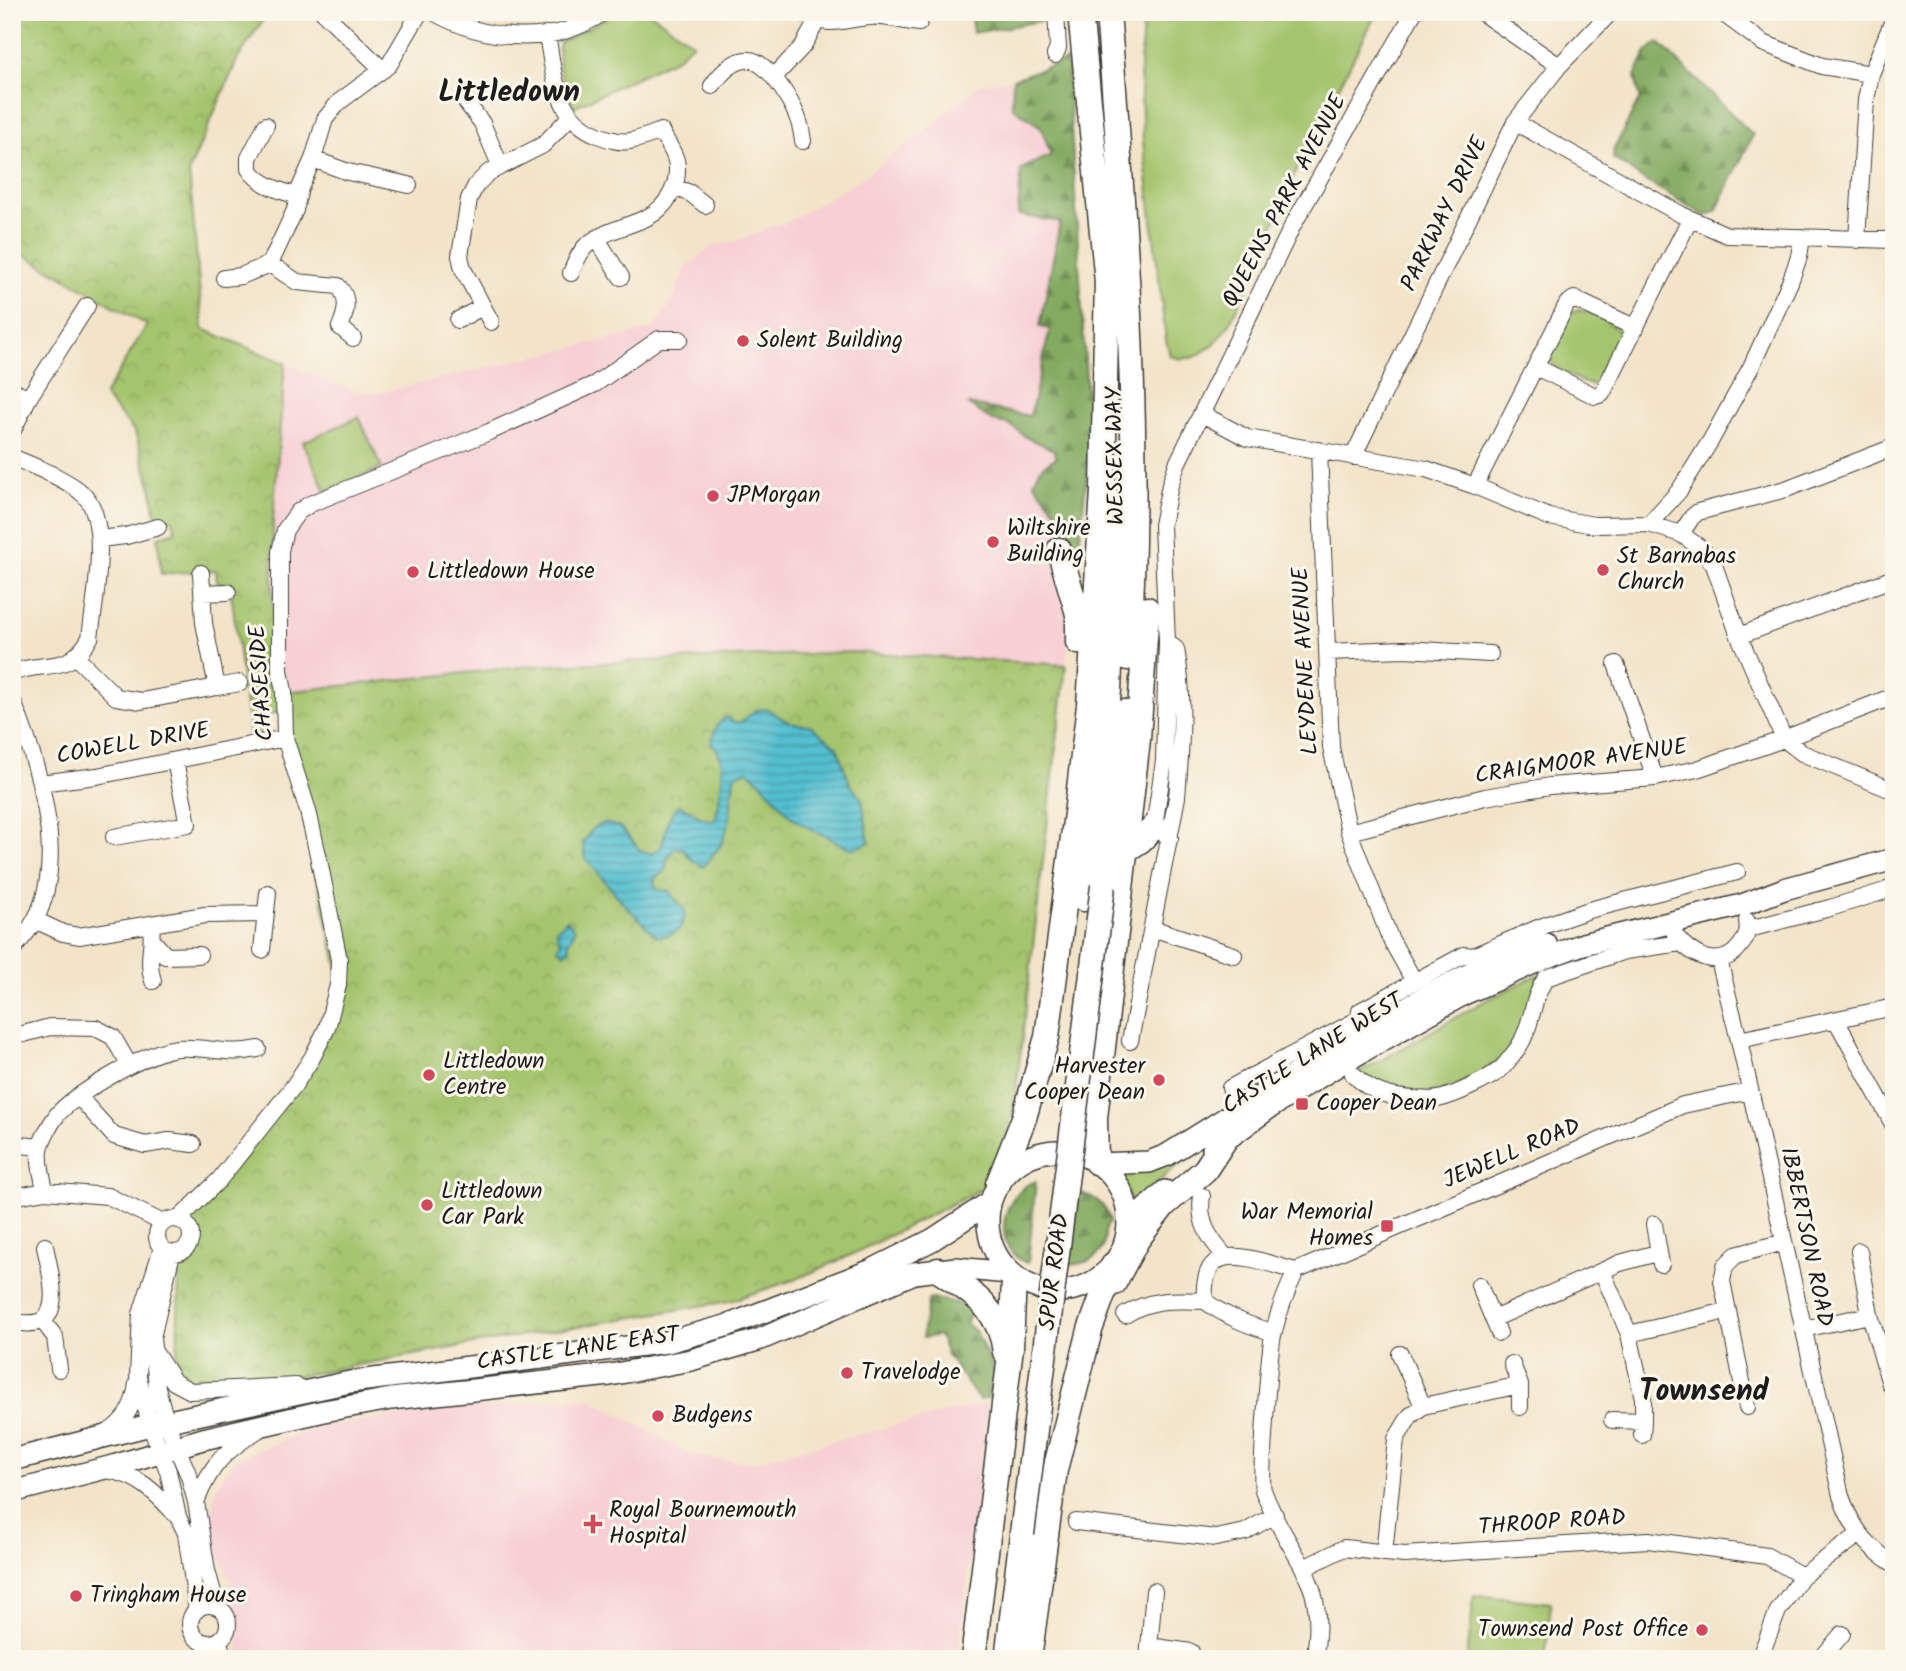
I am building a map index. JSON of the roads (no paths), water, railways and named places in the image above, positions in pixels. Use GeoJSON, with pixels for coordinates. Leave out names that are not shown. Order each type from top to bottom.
{"type":"FeatureCollection","features":[{"type":"Feature","properties":{"kind":"highway","name":"WESSEX WAY"},"geometry":{"type":"LineString","coordinates":[[1080,12],[1107,275],[1117,424],[1116,568],[1109,690],[1084,893]]}},
{"type":"Feature","properties":{"kind":"highway","name":"WESSEX WAY"},"geometry":{"type":"LineString","coordinates":[[1084,893],[1119,749],[1132,592],[1134,434],[1130,312],[1108,12]]}},
{"type":"Feature","properties":{"kind":"highway"},"geometry":{"type":"LineString","coordinates":[[1097,1163],[1096,1118],[1141,713],[1147,614],[1144,425],[1130,312]]}},
{"type":"Feature","properties":{"kind":"highway"},"geometry":{"type":"LineString","coordinates":[[994,1193],[1024,1118],[1084,893],[1073,805],[1078,614],[1059,550]]}},
{"type":"Feature","properties":{"kind":"highway"},"geometry":{"type":"LineString","coordinates":[[1126,850],[1162,832]]}},
{"type":"Feature","properties":{"kind":"highway","name":"SPUR ROAD"},"geometry":{"type":"LineString","coordinates":[[1007,1659],[1014,1534],[1084,893]]}},
{"type":"Feature","properties":{"kind":"highway"},"geometry":{"type":"LineString","coordinates":[[1094,1320],[1137,1240],[1164,1205],[1206,1170],[1226,1138]]}},
{"type":"Feature","properties":{"kind":"highway"},"geometry":{"type":"LineString","coordinates":[[1029,1659],[1055,1470],[1094,1320],[1114,1264]]}},
{"type":"Feature","properties":{"kind":"highway"},"geometry":{"type":"LineString","coordinates":[[938,1270],[979,1299],[992,1313],[1003,1336],[1007,1378]]}},
{"type":"Feature","properties":{"kind":"highway"},"geometry":{"type":"LineString","coordinates":[[973,1659],[1007,1378],[1012,1275]]}},
{"type":"Feature","properties":{"kind":"highway","name":"SPUR ROAD"},"geometry":{"type":"LineString","coordinates":[[991,1659],[1014,1534]]}},
{"type":"Feature","properties":{"kind":"main road","name":"CASTLE LANE WEST"},"geometry":{"type":"LineString","coordinates":[[1097,1163],[1149,1162],[1158,1158],[1238,1110],[1362,1026],[1428,995],[1477,962],[1548,943],[1583,944],[1742,905],[1784,889],[1892,865]]}},
{"type":"Feature","properties":{"kind":"main road","name":"CASTLE LANE WEST"},"geometry":{"type":"LineString","coordinates":[[1128,1225],[1226,1138],[1340,1063],[1464,993],[1545,968],[1583,944]]}},
{"type":"Feature","properties":{"kind":"main road"},"geometry":{"type":"LineString","coordinates":[[1362,1026],[1375,1035],[1439,999],[1464,993]]}},
{"type":"Feature","properties":{"kind":"main road"},"geometry":{"type":"LineString","coordinates":[[1053,1151],[1071,1152],[1097,1163],[1118,1184],[1126,1204],[1128,1225],[1124,1246],[1114,1264],[1093,1282],[1067,1292],[1048,1292],[1030,1287],[1012,1275],[997,1258],[989,1240],[987,1221],[994,1193],[1013,1167],[1022,1161],[1053,1151]]}},
{"type":"Feature","properties":{"kind":"main road","name":"CASTLE LANE EAST"},"geometry":{"type":"LineString","coordinates":[[12,1492],[101,1469],[204,1413],[350,1382],[667,1342],[729,1325],[872,1270],[932,1240],[994,1193]]}},
{"type":"Feature","properties":{"kind":"main road","name":"CASTLE LANE EAST"},"geometry":{"type":"LineString","coordinates":[[12,1460],[92,1440],[161,1436],[266,1424],[380,1401],[610,1375],[691,1360],[761,1339],[914,1273],[956,1268],[1012,1275]]}},
{"type":"Feature","properties":{"kind":"street"},"geometry":{"type":"LineString","coordinates":[[224,278],[241,276],[270,264],[289,225],[313,159],[321,128],[331,109],[395,58],[420,12]]}},
{"type":"Feature","properties":{"kind":"street"},"geometry":{"type":"LineString","coordinates":[[433,12],[463,26],[493,35],[516,37],[547,34],[578,26],[604,12]]}},
{"type":"Feature","properties":{"kind":"street"},"geometry":{"type":"LineString","coordinates":[[1055,55],[1058,48],[1056,12]]}},
{"type":"Feature","properties":{"kind":"street","name":"QUEENS PARK AVENUE"},"geometry":{"type":"LineString","coordinates":[[1130,1041],[1152,928],[1162,832],[1167,642],[1162,525],[1177,464],[1293,225],[1414,12]]}},
{"type":"Feature","properties":{"kind":"street"},"geometry":{"type":"LineString","coordinates":[[1481,12],[1559,66]]}},
{"type":"Feature","properties":{"kind":"street","name":"PARKWAY DRIVE"},"geometry":{"type":"LineString","coordinates":[[1353,457],[1515,122],[1559,66],[1611,12]]}},
{"type":"Feature","properties":{"kind":"street"},"geometry":{"type":"LineString","coordinates":[[1721,12],[1763,43],[1822,66],[1871,74]]}},
{"type":"Feature","properties":{"kind":"street"},"geometry":{"type":"LineString","coordinates":[[774,77],[803,46],[809,16],[846,22],[866,17],[881,17],[919,23]]}},
{"type":"Feature","properties":{"kind":"street"},"geometry":{"type":"LineString","coordinates":[[1857,240],[1861,158],[1871,74],[1894,18]]}},
{"type":"Feature","properties":{"kind":"street"},"geometry":{"type":"LineString","coordinates":[[324,21],[341,27],[383,70]]}},
{"type":"Feature","properties":{"kind":"street"},"geometry":{"type":"LineString","coordinates":[[547,34],[558,94],[570,117],[592,133],[618,141],[630,141],[668,127],[676,161],[674,187],[658,211],[586,246],[572,273]]}},
{"type":"Feature","properties":{"kind":"street"},"geometry":{"type":"LineString","coordinates":[[712,86],[733,65],[745,60],[754,61],[774,77],[798,118],[803,141]]}},
{"type":"Feature","properties":{"kind":"street"},"geometry":{"type":"LineString","coordinates":[[466,102],[482,123],[500,165]]}},
{"type":"Feature","properties":{"kind":"street"},"geometry":{"type":"LineString","coordinates":[[491,322],[463,269],[460,246],[472,191],[481,179],[500,165],[543,145],[570,117]]}},
{"type":"Feature","properties":{"kind":"street"},"geometry":{"type":"LineString","coordinates":[[1515,122],[1690,219],[1727,235],[1894,240]]}},
{"type":"Feature","properties":{"kind":"street"},"geometry":{"type":"LineString","coordinates":[[266,125],[247,144],[248,163],[252,173],[273,188],[298,196]]}},
{"type":"Feature","properties":{"kind":"street"},"geometry":{"type":"LineString","coordinates":[[313,159],[348,172],[401,178]]}},
{"type":"Feature","properties":{"kind":"street"},"geometry":{"type":"LineString","coordinates":[[674,187],[690,193],[705,205]]}},
{"type":"Feature","properties":{"kind":"street"},"geometry":{"type":"LineString","coordinates":[[1536,367],[1597,396],[1606,390],[1690,219]]}},
{"type":"Feature","properties":{"kind":"street"},"geometry":{"type":"LineString","coordinates":[[1649,524],[1679,491],[1751,367],[1790,282],[1799,257],[1802,237]]}},
{"type":"Feature","properties":{"kind":"street"},"geometry":{"type":"LineString","coordinates":[[597,239],[621,277]]}},
{"type":"Feature","properties":{"kind":"street"},"geometry":{"type":"LineString","coordinates":[[270,264],[297,282],[338,286],[347,284],[340,333]]}},
{"type":"Feature","properties":{"kind":"street"},"geometry":{"type":"LineString","coordinates":[[1475,486],[1567,304],[1574,299],[1583,302],[1636,328]]}},
{"type":"Feature","properties":{"kind":"street"},"geometry":{"type":"LineString","coordinates":[[12,432],[28,400],[87,306]]}},
{"type":"Feature","properties":{"kind":"street"},"geometry":{"type":"LineString","coordinates":[[458,320],[482,307]]}},
{"type":"Feature","properties":{"kind":"street","name":"CHASESIDE"},"geometry":{"type":"LineString","coordinates":[[164,1222],[219,1180],[293,1087],[327,1028],[338,985],[338,960],[318,855],[308,811],[285,738],[280,670],[280,551],[285,530],[298,512],[310,504],[489,432],[595,384],[659,339],[680,339]]}},
{"type":"Feature","properties":{"kind":"street"},"geometry":{"type":"LineString","coordinates":[[12,390],[28,400]]}},
{"type":"Feature","properties":{"kind":"street"},"geometry":{"type":"LineString","coordinates":[[1202,414],[1247,438],[1426,469],[1549,517],[1594,525],[1649,524],[1681,534],[1708,555],[1719,577],[1739,636],[1784,739],[1802,753],[1894,791]]}},
{"type":"Feature","properties":{"kind":"street"},"geometry":{"type":"LineString","coordinates":[[1681,534],[1692,517],[1699,512],[1786,489],[1894,447]]}},
{"type":"Feature","properties":{"kind":"street","name":"LEYDENE AVENUE"},"geometry":{"type":"LineString","coordinates":[[1319,450],[1331,747],[1349,832],[1390,938],[1413,981]]}},
{"type":"Feature","properties":{"kind":"street"},"geometry":{"type":"LineString","coordinates":[[12,457],[66,482],[87,497],[95,515],[99,539],[90,638],[76,657],[52,667],[32,667],[12,673]]}},
{"type":"Feature","properties":{"kind":"street"},"geometry":{"type":"LineString","coordinates":[[99,539],[125,536],[158,527]]}},
{"type":"Feature","properties":{"kind":"street"},"geometry":{"type":"LineString","coordinates":[[201,573],[204,623],[217,687]]}},
{"type":"Feature","properties":{"kind":"street"},"geometry":{"type":"LineString","coordinates":[[1739,636],[1894,578]]}},
{"type":"Feature","properties":{"kind":"street"},"geometry":{"type":"LineString","coordinates":[[202,593],[228,592]]}},
{"type":"Feature","properties":{"kind":"street"},"geometry":{"type":"LineString","coordinates":[[1327,652],[1404,649],[1490,654]]}},
{"type":"Feature","properties":{"kind":"street"},"geometry":{"type":"LineString","coordinates":[[76,657],[116,697],[141,701],[240,683]]}},
{"type":"Feature","properties":{"kind":"street"},"geometry":{"type":"LineString","coordinates":[[1616,664],[1655,778]]}},
{"type":"Feature","properties":{"kind":"street","name":"CRAIGMOOR AVENUE"},"geometry":{"type":"LineString","coordinates":[[1349,832],[1498,795],[1550,786],[1655,778],[1698,769],[1894,696]]}},
{"type":"Feature","properties":{"kind":"street"},"geometry":{"type":"LineString","coordinates":[[12,699],[18,730],[40,783]]}},
{"type":"Feature","properties":{"kind":"street","name":"COWELL DRIVE"},"geometry":{"type":"LineString","coordinates":[[12,950],[36,920],[47,884],[50,852],[40,783],[92,777],[285,738]]}},
{"type":"Feature","properties":{"kind":"street"},"geometry":{"type":"LineString","coordinates":[[114,837],[188,824],[176,761]]}},
{"type":"Feature","properties":{"kind":"street","name":"CASTLE LANE WEST"},"geometry":{"type":"LineString","coordinates":[[1238,1110],[1230,1088],[1362,1026],[1360,1011],[1464,955],[1477,962],[1540,927],[1589,910],[1737,872]]}},
{"type":"Feature","properties":{"kind":"street"},"geometry":{"type":"LineString","coordinates":[[1749,929],[1830,908],[1888,890],[1894,884]]}},
{"type":"Feature","properties":{"kind":"street"},"geometry":{"type":"LineString","coordinates":[[262,950],[268,893]]}},
{"type":"Feature","properties":{"kind":"street"},"geometry":{"type":"LineString","coordinates":[[1668,924],[1681,943],[1695,954],[1720,960],[1734,954],[1746,937],[1749,929],[1742,905]]}},
{"type":"Feature","properties":{"kind":"street"},"geometry":{"type":"LineString","coordinates":[[36,920],[74,936],[152,934],[205,915],[264,914]]}},
{"type":"Feature","properties":{"kind":"street"},"geometry":{"type":"LineString","coordinates":[[1152,928],[1234,955]]}},
{"type":"Feature","properties":{"kind":"street"},"geometry":{"type":"LineString","coordinates":[[152,934],[166,956],[199,955]]}},
{"type":"Feature","properties":{"kind":"street"},"geometry":{"type":"LineString","coordinates":[[152,934],[149,960],[153,981]]}},
{"type":"Feature","properties":{"kind":"street","name":"CASTLE LANE WEST"},"geometry":{"type":"LineString","coordinates":[[1545,968],[1625,951],[1681,943]]}},
{"type":"Feature","properties":{"kind":"street","name":"IBBERTSON ROAD"},"geometry":{"type":"LineString","coordinates":[[1720,960],[1840,1496],[1856,1528]]}},
{"type":"Feature","properties":{"kind":"street"},"geometry":{"type":"LineString","coordinates":[[1353,1074],[1364,1086],[1383,1095],[1400,1098],[1437,1100],[1470,1086],[1500,1069],[1518,1047],[1527,1031],[1545,968]]}},
{"type":"Feature","properties":{"kind":"street"},"geometry":{"type":"LineString","coordinates":[[1740,1040],[1894,1007]]}},
{"type":"Feature","properties":{"kind":"street"},"geometry":{"type":"LineString","coordinates":[[1836,1020],[1894,1126]]}},
{"type":"Feature","properties":{"kind":"street"},"geometry":{"type":"LineString","coordinates":[[12,1037],[50,1027],[96,1028],[113,1037],[129,1065]]}},
{"type":"Feature","properties":{"kind":"street"},"geometry":{"type":"LineString","coordinates":[[45,1191],[40,1166],[40,1147],[57,1115],[79,1097],[129,1065],[158,1052],[179,1048],[239,1053],[257,1049]]}},
{"type":"Feature","properties":{"kind":"street","name":"JEWELL ROAD"},"geometry":{"type":"LineString","coordinates":[[1296,1271],[1683,1105],[1750,1091]]}},
{"type":"Feature","properties":{"kind":"street"},"geometry":{"type":"LineString","coordinates":[[79,1097],[114,1136],[145,1145],[169,1141],[193,1144]]}},
{"type":"Feature","properties":{"kind":"street"},"geometry":{"type":"LineString","coordinates":[[12,1144],[40,1147]]}},
{"type":"Feature","properties":{"kind":"street"},"geometry":{"type":"LineString","coordinates":[[12,1197],[45,1191],[108,1196],[164,1222],[188,1226],[191,1238],[185,1249],[167,1251]]}},
{"type":"Feature","properties":{"kind":"street"},"geometry":{"type":"LineString","coordinates":[[1202,1196],[1200,1210],[1204,1229],[1225,1256]]}},
{"type":"Feature","properties":{"kind":"street"},"geometry":{"type":"LineString","coordinates":[[164,1222],[157,1238],[167,1251],[152,1348],[161,1436],[178,1517],[189,1546],[197,1610]]}},
{"type":"Feature","properties":{"kind":"street"},"geometry":{"type":"LineString","coordinates":[[1479,1285],[1496,1326],[1620,1264],[1659,1258],[1654,1224]]}},
{"type":"Feature","properties":{"kind":"street"},"geometry":{"type":"LineString","coordinates":[[1747,1407],[1722,1281],[1725,1266],[1736,1255],[1784,1242]]}},
{"type":"Feature","properties":{"kind":"street"},"geometry":{"type":"LineString","coordinates":[[167,1251],[141,1314],[138,1376],[161,1436],[189,1476],[207,1571],[217,1607],[226,1616],[226,1631],[218,1641],[208,1643],[195,1637],[190,1620],[197,1610],[206,1605],[217,1607]]}},
{"type":"Feature","properties":{"kind":"street"},"geometry":{"type":"LineString","coordinates":[[1859,1251],[1870,1315],[1890,1384]]}},
{"type":"Feature","properties":{"kind":"street"},"geometry":{"type":"LineString","coordinates":[[12,1322],[32,1324],[42,1320],[50,1311],[53,1298],[46,1254],[31,1266]]}},
{"type":"Feature","properties":{"kind":"street"},"geometry":{"type":"LineString","coordinates":[[1205,1301],[1203,1282],[1210,1266],[1225,1256],[1237,1256],[1296,1271],[1273,1332],[1262,1487],[1314,1593],[1318,1610],[1314,1659]]}},
{"type":"Feature","properties":{"kind":"street"},"geometry":{"type":"LineString","coordinates":[[1602,1272],[1629,1334],[1643,1398],[1643,1428],[1612,1420]]}},
{"type":"Feature","properties":{"kind":"street"},"geometry":{"type":"LineString","coordinates":[[1125,1315],[1141,1305],[1171,1300],[1205,1301],[1263,1330],[1273,1332]]}},
{"type":"Feature","properties":{"kind":"street"},"geometry":{"type":"LineString","coordinates":[[1629,1334],[1727,1311]]}},
{"type":"Feature","properties":{"kind":"street"},"geometry":{"type":"LineString","coordinates":[[1803,1329],[1870,1315]]}},
{"type":"Feature","properties":{"kind":"street"},"geometry":{"type":"LineString","coordinates":[[42,1320],[55,1337],[59,1369]]}},
{"type":"Feature","properties":{"kind":"street","name":"CASTLE LANE EAST"},"geometry":{"type":"LineString","coordinates":[[152,1348],[174,1382],[191,1391],[350,1382]]}},
{"type":"Feature","properties":{"kind":"street"},"geometry":{"type":"LineString","coordinates":[[1400,1354],[1423,1406]]}},
{"type":"Feature","properties":{"kind":"street"},"geometry":{"type":"LineString","coordinates":[[1512,1364],[1520,1385],[1520,1407]]}},
{"type":"Feature","properties":{"kind":"street","name":"CASTLE LANE EAST"},"geometry":{"type":"LineString","coordinates":[[92,1440],[119,1425],[127,1414],[136,1391],[138,1376]]}},
{"type":"Feature","properties":{"kind":"street"},"geometry":{"type":"LineString","coordinates":[[1384,1553],[1396,1439],[1410,1416],[1423,1406],[1520,1385]]}},
{"type":"Feature","properties":{"kind":"street"},"geometry":{"type":"LineString","coordinates":[[204,1413],[254,1388]]}},
{"type":"Feature","properties":{"kind":"street","name":"CASTLE LANE EAST"},"geometry":{"type":"LineString","coordinates":[[196,1502],[216,1463],[238,1443],[266,1424]]}},
{"type":"Feature","properties":{"kind":"street"},"geometry":{"type":"LineString","coordinates":[[101,1469],[134,1477],[155,1491],[178,1517]]}},
{"type":"Feature","properties":{"kind":"street"},"geometry":{"type":"LineString","coordinates":[[1076,1522],[1216,1538],[1245,1532],[1275,1515]]}},
{"type":"Feature","properties":{"kind":"street"},"geometry":{"type":"LineString","coordinates":[[1759,1659],[1779,1611],[1802,1576],[1856,1528],[1877,1554],[1894,1564]]}},
{"type":"Feature","properties":{"kind":"street","name":"THROOP ROAD"},"geometry":{"type":"LineString","coordinates":[[1304,1568],[1344,1548],[1404,1555],[1648,1539],[1767,1556],[1802,1576]]}},
{"type":"Feature","properties":{"kind":"street"},"geometry":{"type":"LineString","coordinates":[[1154,1591],[1148,1652],[1191,1649]]}},
{"type":"Feature","properties":{"kind":"street"},"geometry":{"type":"LineString","coordinates":[[1821,1659],[1842,1634]]}},
{"type":"Feature","properties":{"kind":"street"},"geometry":{"type":"LineString","coordinates":[[218,1641],[225,1659]]}},
{"type":"Feature","properties":{"kind":"water"},"geometry":{"type":"Polygon","coordinates":[[[768,709],[788,721],[810,725],[837,747],[850,784],[862,799],[869,842],[849,848],[801,824],[747,770],[734,776],[729,823],[721,845],[703,867],[692,860],[682,848],[674,849],[667,859],[665,872],[655,877],[654,884],[658,890],[669,891],[685,911],[683,923],[677,931],[656,936],[586,859],[583,843],[593,828],[603,823],[620,827],[640,850],[651,854],[662,846],[669,819],[679,805],[713,821],[716,817],[722,778],[721,758],[711,743],[717,725],[726,717],[734,722],[741,722],[756,710],[768,709]]]}},
{"type":"Feature","properties":{"kind":"water"},"geometry":{"type":"Polygon","coordinates":[[[567,920],[575,930],[568,943],[570,948],[564,953],[558,948],[561,943],[556,930],[567,920]]]}},
{"type":"Feature","properties":{"kind":"place","name":"Solent Building"},"geometry":{"type":"Point","coordinates":[743,341]}},
{"type":"Feature","properties":{"kind":"place","name":"JPMorgan"},"geometry":{"type":"Point","coordinates":[713,496]}},
{"type":"Feature","properties":{"kind":"place","name":"Wiltshire Building"},"geometry":{"type":"Point","coordinates":[993,542]}},
{"type":"Feature","properties":{"kind":"place","name":"St Barnabas Church"},"geometry":{"type":"Point","coordinates":[1603,570]}},
{"type":"Feature","properties":{"kind":"place","name":"Littledown House"},"geometry":{"type":"Point","coordinates":[413,572]}},
{"type":"Feature","properties":{"kind":"place","name":"Littledown Centre"},"geometry":{"type":"Point","coordinates":[429,1075]}},
{"type":"Feature","properties":{"kind":"place","name":"Harvester Cooper Dean"},"geometry":{"type":"Point","coordinates":[1159,1080]}},
{"type":"Feature","properties":{"kind":"place","name":"Cooper Dean"},"geometry":{"type":"Point","coordinates":[1302,1104]}},
{"type":"Feature","properties":{"kind":"place","name":"Littledown Car Park"},"geometry":{"type":"Point","coordinates":[427,1205]}},
{"type":"Feature","properties":{"kind":"place","name":"War Memorial Homes"},"geometry":{"type":"Point","coordinates":[1387,1226]}},
{"type":"Feature","properties":{"kind":"place","name":"Travelodge"},"geometry":{"type":"Point","coordinates":[847,1373]}},
{"type":"Feature","properties":{"kind":"place","name":"Budgens"},"geometry":{"type":"Point","coordinates":[658,1416]}},
{"type":"Feature","properties":{"kind":"place","name":"Royal Bournemouth Hospital"},"geometry":{"type":"Point","coordinates":[593,1524]}},
{"type":"Feature","properties":{"kind":"place","name":"Tringham House"},"geometry":{"type":"Point","coordinates":[76,1596]}},
{"type":"Feature","properties":{"kind":"place","name":"Townsend Post Office"},"geometry":{"type":"Point","coordinates":[1702,1630]}},
{"type":"Feature","properties":{"kind":"district","name":"Littledown"},"geometry":{"type":"Point","coordinates":[509,93]}},
{"type":"Feature","properties":{"kind":"district","name":"Townsend"},"geometry":{"type":"Point","coordinates":[1704,1392]}}]}
